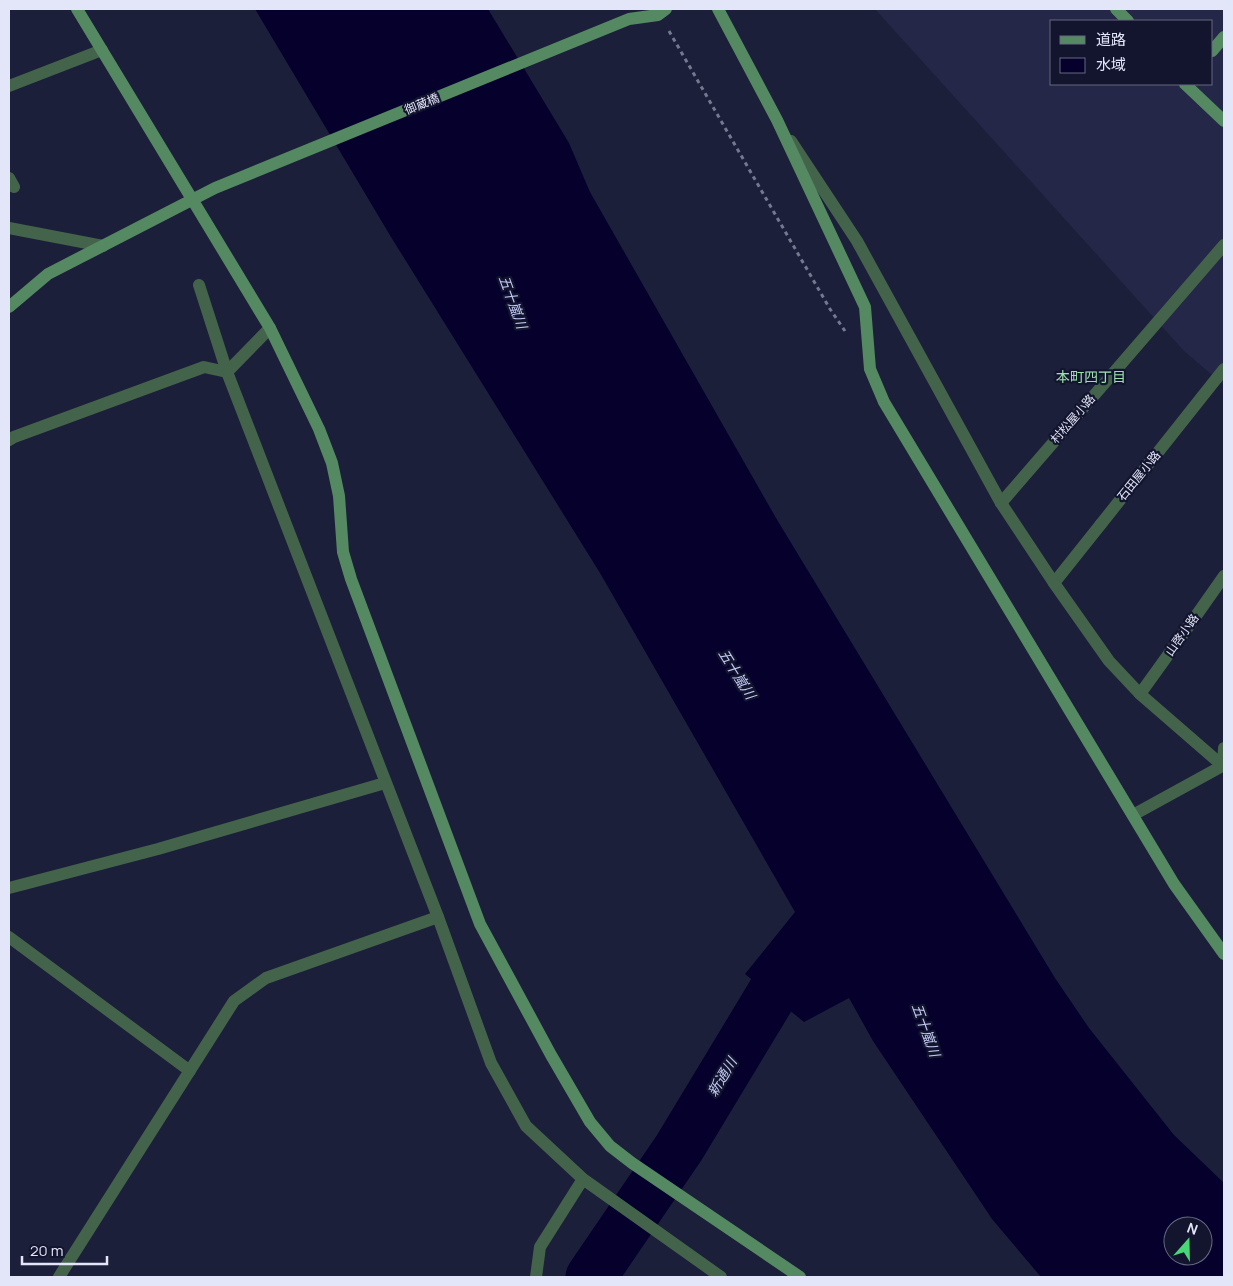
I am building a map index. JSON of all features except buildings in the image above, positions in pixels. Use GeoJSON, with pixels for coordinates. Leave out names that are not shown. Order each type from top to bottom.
{"type":"FeatureCollection","features":[{"type":"Feature","properties":{"kind":"street"},"geometry":{"type":"LineString","coordinates":[[77,9],[270,328],[320,429],[332,463],[339,496],[343,552],[351,579],[480,924],[551,1055],[590,1122],[610,1146],[632,1163],[800,1277]]}},
{"type":"Feature","properties":{"kind":"street"},"geometry":{"type":"LineString","coordinates":[[718,9],[778,120],[865,307],[870,369],[884,402],[1174,884],[1224,954]]}},
{"type":"Feature","properties":{"kind":"street"},"geometry":{"type":"LineString","coordinates":[[1116,9],[1127,20]]}},
{"type":"Feature","properties":{"kind":"street","name":"御蔵橋"},"geometry":{"type":"LineString","coordinates":[[9,307],[48,274],[215,188],[630,19],[662,12]]}},
{"type":"Feature","properties":{"kind":"street"},"geometry":{"type":"LineString","coordinates":[[1213,50],[1224,37]]}},
{"type":"Feature","properties":{"kind":"street"},"geometry":{"type":"LineString","coordinates":[[9,86],[102,50]]}},
{"type":"Feature","properties":{"kind":"street"},"geometry":{"type":"LineString","coordinates":[[1186,85],[1224,121]]}},
{"type":"Feature","properties":{"kind":"street"},"geometry":{"type":"LineString","coordinates":[[778,120],[857,241],[1001,503],[1054,583],[1109,661],[1140,694],[1224,765]]}},
{"type":"Feature","properties":{"kind":"street"},"geometry":{"type":"LineString","coordinates":[[9,228],[104,246]]}},
{"type":"Feature","properties":{"kind":"street","name":"村松屋小路"},"geometry":{"type":"LineString","coordinates":[[1001,503],[1224,244]]}},
{"type":"Feature","properties":{"kind":"street"},"geometry":{"type":"LineString","coordinates":[[199,285],[227,372],[438,917],[491,1063],[526,1126],[583,1179],[721,1277]]}},
{"type":"Feature","properties":{"kind":"street"},"geometry":{"type":"LineString","coordinates":[[227,372],[270,328]]}},
{"type":"Feature","properties":{"kind":"street"},"geometry":{"type":"LineString","coordinates":[[9,440],[14,436],[204,367],[227,372]]}},
{"type":"Feature","properties":{"kind":"street","name":"石田屋小路"},"geometry":{"type":"LineString","coordinates":[[1054,583],[1224,369]]}},
{"type":"Feature","properties":{"kind":"street","name":"山啓小路"},"geometry":{"type":"LineString","coordinates":[[1140,694],[1224,576]]}},
{"type":"Feature","properties":{"kind":"street"},"geometry":{"type":"LineString","coordinates":[[1224,748],[1224,765]]}},
{"type":"Feature","properties":{"kind":"street"},"geometry":{"type":"LineString","coordinates":[[1133,815],[1224,765]]}},
{"type":"Feature","properties":{"kind":"street"},"geometry":{"type":"LineString","coordinates":[[9,888],[158,849],[385,783]]}},
{"type":"Feature","properties":{"kind":"street"},"geometry":{"type":"LineString","coordinates":[[59,1277],[234,1001],[266,978],[438,917]]}},
{"type":"Feature","properties":{"kind":"street"},"geometry":{"type":"LineString","coordinates":[[9,937],[190,1071]]}},
{"type":"Feature","properties":{"kind":"street"},"geometry":{"type":"LineString","coordinates":[[536,1277],[540,1247],[583,1179]]}},
{"type":"Feature","properties":{"kind":"path"},"geometry":{"type":"LineString","coordinates":[[662,12],[674,37],[845,332]]}},
{"type":"Feature","properties":{"kind":"shaded area"},"geometry":{"type":"Polygon","coordinates":[[[875,9],[1224,9],[1224,385],[1184,351],[875,9]]]}},
{"type":"Feature","properties":{"kind":"water","name":"五十嵐川"},"geometry":{"type":"Polygon","coordinates":[[[255,9],[488,9],[569,143],[590,192],[776,518],[1055,978],[1089,1028],[1174,1135],[1224,1183],[1224,1277],[1041,1277],[992,1219],[873,1041],[849,998],[804,1022],[745,974],[795,912],[600,573],[391,237],[255,9]]]}},
{"type":"Feature","properties":{"kind":"waterway","name":"新通川"},"geometry":{"type":"LineString","coordinates":[[591,1277],[679,1148],[775,989],[822,948]]}},
{"type":"Feature","properties":{"kind":"district","name":"本町四丁目"},"geometry":{"type":"Point","coordinates":[1091,377]}}]}
